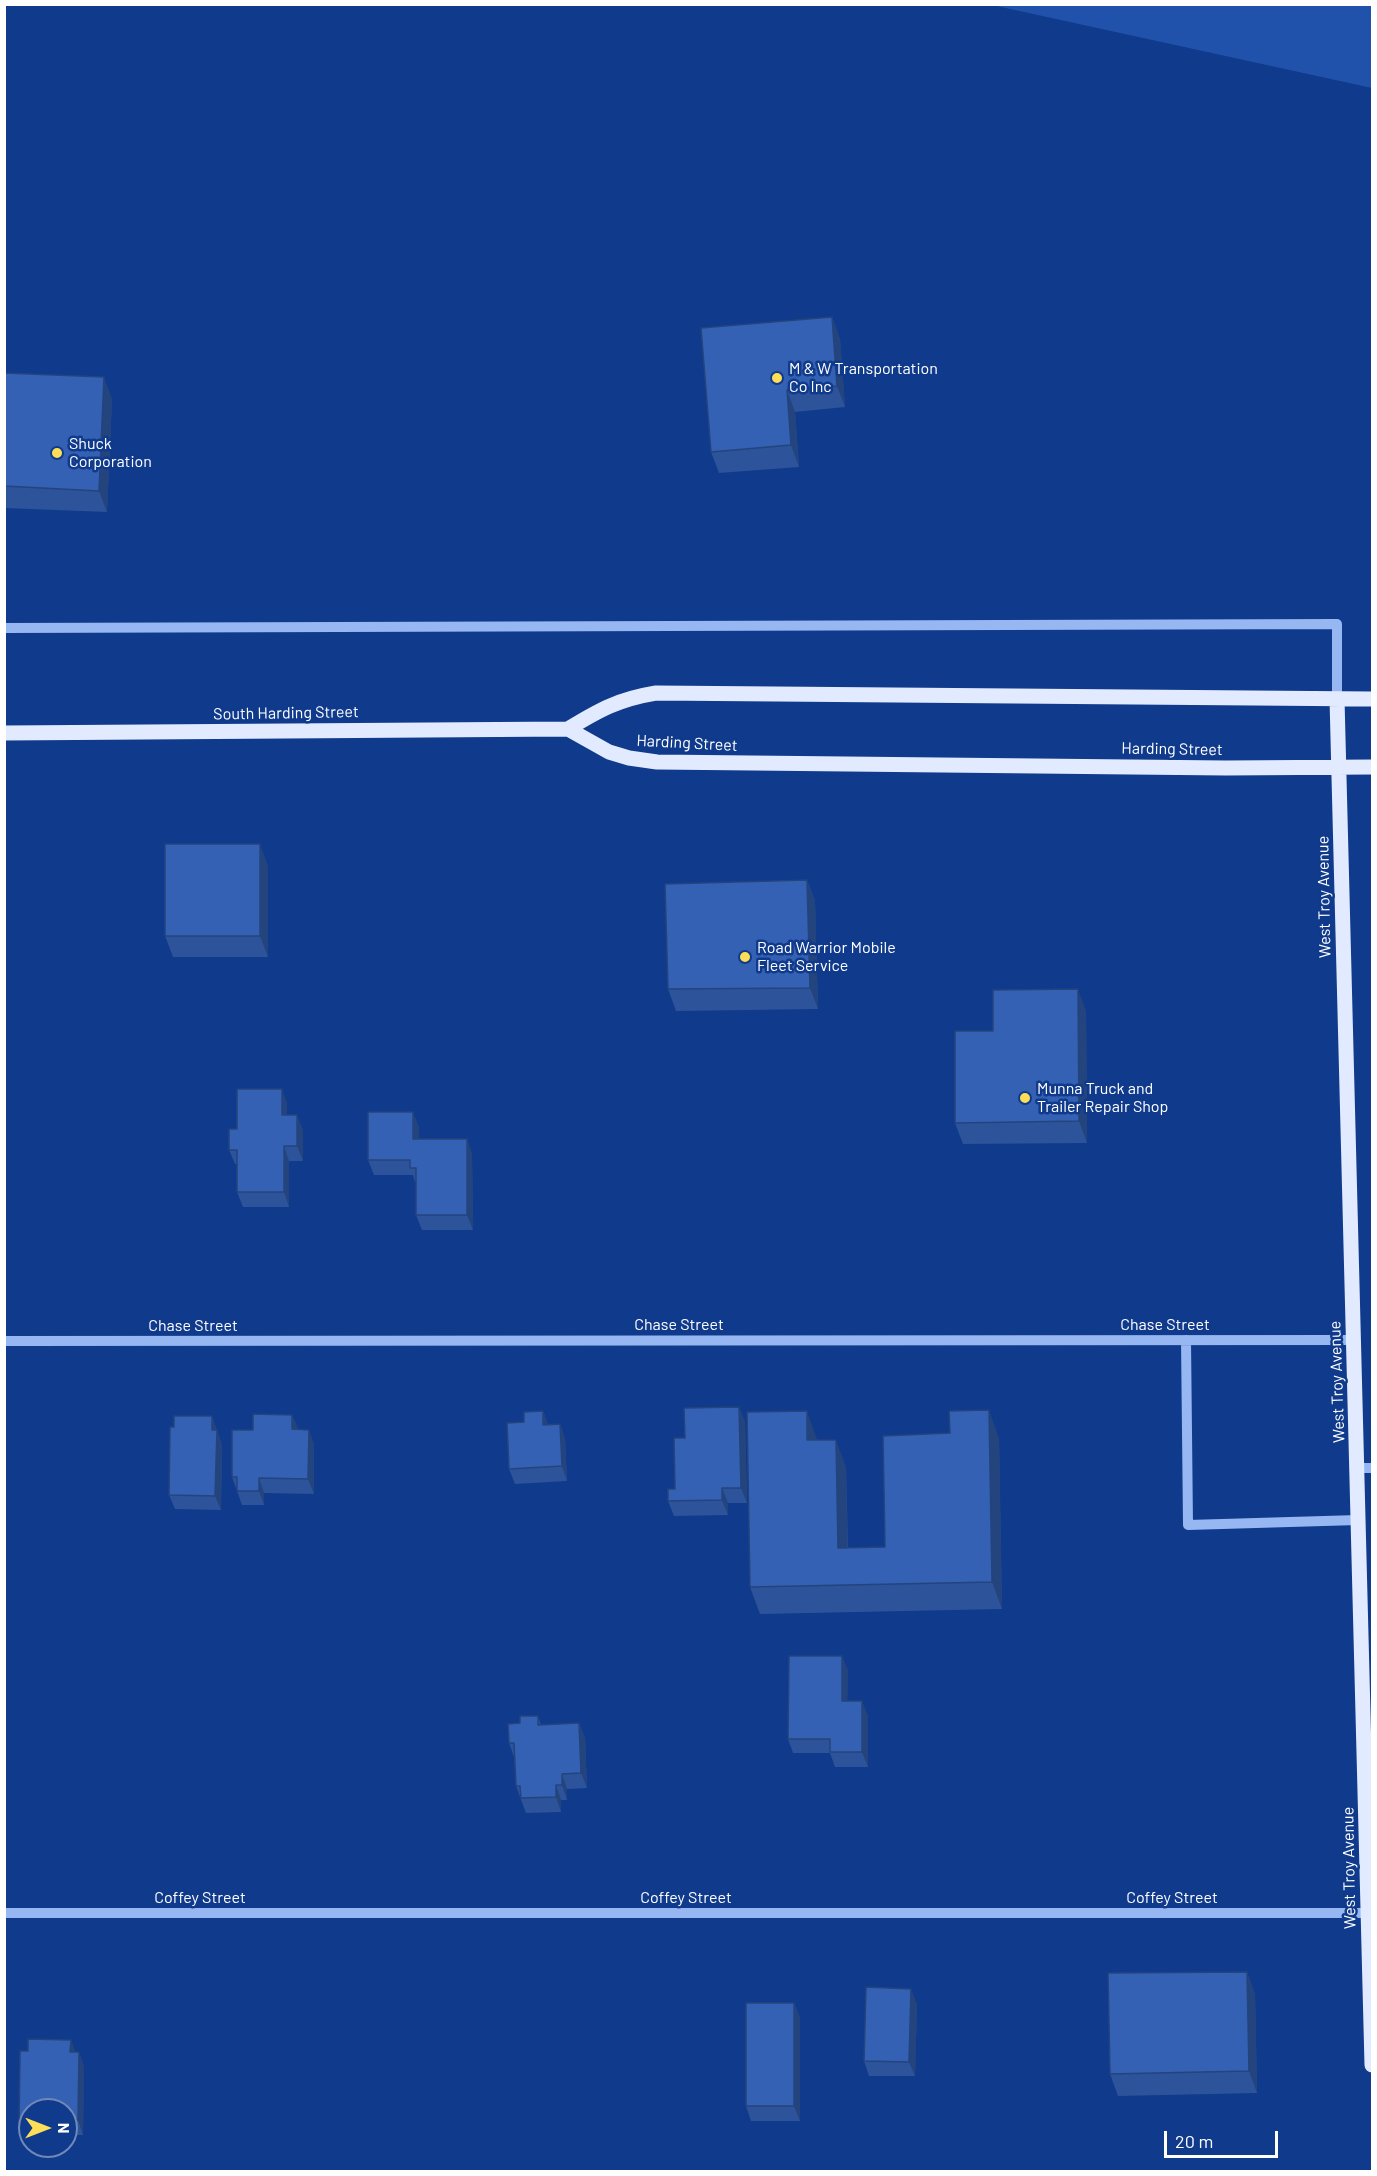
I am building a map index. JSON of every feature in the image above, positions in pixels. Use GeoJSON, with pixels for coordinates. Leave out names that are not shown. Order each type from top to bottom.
{"type":"FeatureCollection","features":[{"type":"Feature","properties":{"kind":"main road"},"geometry":{"type":"LineString","coordinates":[[568,729],[606,706],[633,697],[656,693],[1372,699]]}},
{"type":"Feature","properties":{"kind":"main road","name":"West Troy Avenue"},"geometry":{"type":"LineString","coordinates":[[1337,699],[1354,1340],[1365,1468],[1358,1520],[1372,2065]]}},
{"type":"Feature","properties":{"kind":"main road","name":"South Harding Street"},"geometry":{"type":"LineString","coordinates":[[4,734],[568,729]]}},
{"type":"Feature","properties":{"kind":"main road","name":"Harding Street"},"geometry":{"type":"LineString","coordinates":[[568,729],[609,752],[629,758],[699,764],[1372,767]]}},
{"type":"Feature","properties":{"kind":"street"},"geometry":{"type":"LineString","coordinates":[[4,628],[1337,624],[1337,699]]}},
{"type":"Feature","properties":{"kind":"street"},"geometry":{"type":"LineString","coordinates":[[1186,1340],[1188,1524],[1358,1520]]}},
{"type":"Feature","properties":{"kind":"street","name":"Chase Street"},"geometry":{"type":"LineString","coordinates":[[4,1341],[1354,1340]]}},
{"type":"Feature","properties":{"kind":"street","name":"Coffey Street"},"geometry":{"type":"LineString","coordinates":[[4,1913],[1368,1914]]}},
{"type":"Feature","properties":{"kind":"shaded area"},"geometry":{"type":"Polygon","coordinates":[[[992,5],[1372,5],[1372,88],[992,5]]]}},
{"type":"Feature","properties":{"kind":"building","name":"M & W Transportation Co Inc"},"geometry":{"type":"Polygon","coordinates":[[[832,317],[837,386],[787,390],[791,445],[711,452],[701,328],[832,317]]]}},
{"type":"Feature","properties":{"kind":"building","name":"Shuck Corporation"},"geometry":{"type":"Polygon","coordinates":[[[4,373],[104,377],[99,491],[4,486],[4,373]]]}},
{"type":"Feature","properties":{"kind":"building"},"geometry":{"type":"Polygon","coordinates":[[[165,844],[260,844],[260,936],[165,936],[165,844]]]}},
{"type":"Feature","properties":{"kind":"building","name":"Road Warrior Mobile Fleet Service"},"geometry":{"type":"Polygon","coordinates":[[[807,880],[810,988],[668,989],[665,884],[807,880]]]}},
{"type":"Feature","properties":{"kind":"building","name":"Munna Truck and Trailer Repair Shop"},"geometry":{"type":"Polygon","coordinates":[[[1078,989],[1079,1121],[955,1123],[955,1031],[993,1031],[993,990],[1078,989]]]}},
{"type":"Feature","properties":{"kind":"building"},"geometry":{"type":"Polygon","coordinates":[[[237,1089],[282,1089],[282,1115],[297,1115],[297,1146],[284,1146],[284,1192],[237,1192],[237,1150],[229,1150],[229,1129],[237,1129],[237,1089]]]}},
{"type":"Feature","properties":{"kind":"building"},"geometry":{"type":"Polygon","coordinates":[[[368,1112],[413,1112],[413,1139],[467,1139],[467,1215],[416,1215],[416,1168],[410,1168],[410,1160],[368,1160],[368,1112]]]}},
{"type":"Feature","properties":{"kind":"building"},"geometry":{"type":"Polygon","coordinates":[[[739,1407],[741,1488],[722,1488],[722,1500],[668,1501],[668,1489],[675,1489],[674,1438],[685,1438],[684,1408],[739,1407]]]}},
{"type":"Feature","properties":{"kind":"building"},"geometry":{"type":"Polygon","coordinates":[[[989,1410],[992,1582],[750,1587],[747,1412],[807,1411],[807,1440],[836,1440],[838,1548],[885,1547],[883,1436],[950,1433],[949,1411],[989,1410]]]}},
{"type":"Feature","properties":{"kind":"building"},"geometry":{"type":"Polygon","coordinates":[[[543,1411],[543,1425],[560,1424],[562,1466],[509,1469],[507,1423],[524,1422],[524,1412],[543,1411]]]}},
{"type":"Feature","properties":{"kind":"building"},"geometry":{"type":"Polygon","coordinates":[[[253,1414],[292,1415],[292,1429],[309,1430],[308,1479],[259,1478],[259,1491],[237,1491],[237,1477],[232,1477],[232,1430],[253,1430],[253,1414]]]}},
{"type":"Feature","properties":{"kind":"building"},"geometry":{"type":"Polygon","coordinates":[[[174,1416],[212,1416],[212,1430],[217,1430],[215,1496],[169,1495],[170,1427],[174,1427],[174,1416]]]}},
{"type":"Feature","properties":{"kind":"building"},"geometry":{"type":"Polygon","coordinates":[[[789,1656],[842,1656],[842,1701],[862,1701],[862,1752],[830,1752],[830,1739],[788,1739],[789,1656]]]}},
{"type":"Feature","properties":{"kind":"building"},"geometry":{"type":"Polygon","coordinates":[[[520,1716],[538,1716],[538,1725],[579,1723],[581,1773],[562,1774],[562,1785],[556,1785],[556,1797],[521,1798],[520,1786],[516,1786],[514,1743],[509,1743],[508,1724],[520,1723],[520,1716]]]}},
{"type":"Feature","properties":{"kind":"building"},"geometry":{"type":"Polygon","coordinates":[[[1247,1972],[1249,2071],[1110,2074],[1108,1973],[1247,1972]]]}},
{"type":"Feature","properties":{"kind":"building"},"geometry":{"type":"Polygon","coordinates":[[[866,1987],[911,1989],[909,2062],[864,2061],[866,1987]]]}},
{"type":"Feature","properties":{"kind":"building"},"geometry":{"type":"Polygon","coordinates":[[[746,2003],[794,2003],[794,2106],[746,2106],[746,2003]]]}},
{"type":"Feature","properties":{"kind":"building"},"geometry":{"type":"Polygon","coordinates":[[[28,2039],[71,2040],[70,2052],[79,2052],[78,2120],[78,2098],[19,2098],[20,2051],[28,2051],[28,2039]]]}},
{"type":"Feature","properties":{"kind":"place","name":"M & W Transportation Co Inc"},"geometry":{"type":"Point","coordinates":[777,378]}},
{"type":"Feature","properties":{"kind":"place","name":"Shuck Corporation"},"geometry":{"type":"Point","coordinates":[57,453]}},
{"type":"Feature","properties":{"kind":"place","name":"Road Warrior Mobile Fleet Service"},"geometry":{"type":"Point","coordinates":[745,957]}},
{"type":"Feature","properties":{"kind":"place","name":"Munna Truck and Trailer Repair Shop"},"geometry":{"type":"Point","coordinates":[1025,1098]}}]}
